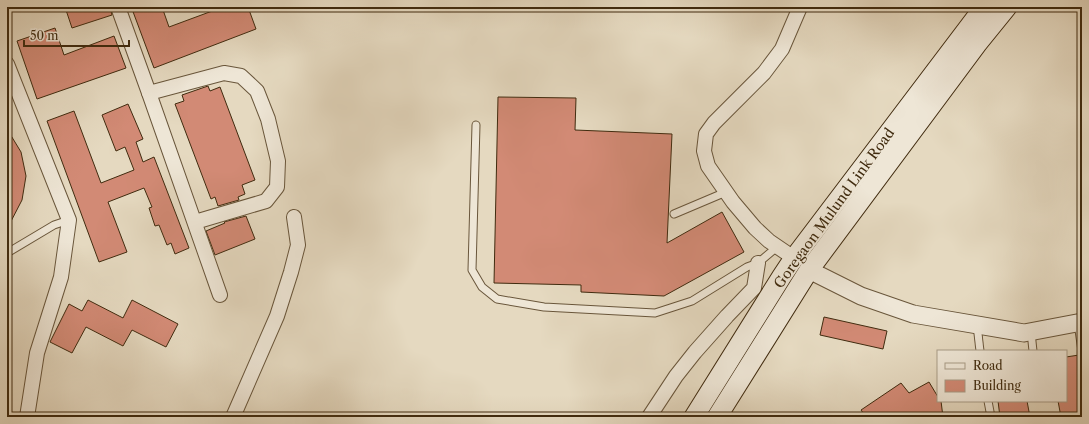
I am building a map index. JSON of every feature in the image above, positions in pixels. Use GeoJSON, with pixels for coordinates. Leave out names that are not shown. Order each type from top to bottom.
{"type":"FeatureCollection","features":[{"type":"Feature","properties":{"kind":"main road","name":"Goregaon Mulund Link Road"},"geometry":{"type":"LineString","coordinates":[[717,417],[802,264],[984,7]]}},
{"type":"Feature","properties":{"kind":"main road","name":"Goregaon Mulund Link Road"},"geometry":{"type":"LineString","coordinates":[[694,417],[782,276],[802,264],[1007,7]]}},
{"type":"Feature","properties":{"kind":"street"},"geometry":{"type":"LineString","coordinates":[[118,7],[220,295]]}},
{"type":"Feature","properties":{"kind":"street"},"geometry":{"type":"LineString","coordinates":[[800,7],[782,49],[764,73],[714,123],[706,134],[704,151],[708,166],[726,192],[755,228],[769,241],[802,264],[861,296],[913,314],[1024,333],[1080,323]]}},
{"type":"Feature","properties":{"kind":"street"},"geometry":{"type":"LineString","coordinates":[[7,64],[68,220],[61,278],[37,353],[27,417]]}},
{"type":"Feature","properties":{"kind":"street"},"geometry":{"type":"LineString","coordinates":[[149,92],[224,73],[242,76],[257,91],[268,119],[278,161],[277,187],[266,201],[195,222]]}},
{"type":"Feature","properties":{"kind":"street"},"geometry":{"type":"LineString","coordinates":[[233,417],[277,316],[291,272],[298,245],[294,217]]}},
{"type":"Feature","properties":{"kind":"street"},"geometry":{"type":"LineString","coordinates":[[649,417],[676,376],[695,352],[754,288],[758,263]]}},
{"type":"Feature","properties":{"kind":"lane"},"geometry":{"type":"LineString","coordinates":[[476,125],[472,270],[482,287],[497,299],[544,307],[655,313],[692,301],[747,267],[758,263],[778,247]]}},
{"type":"Feature","properties":{"kind":"lane"},"geometry":{"type":"LineString","coordinates":[[674,214],[726,192]]}},
{"type":"Feature","properties":{"kind":"lane"},"geometry":{"type":"LineString","coordinates":[[7,252],[54,225],[68,220]]}},
{"type":"Feature","properties":{"kind":"lane"},"geometry":{"type":"LineString","coordinates":[[1080,323],[1082,351]]}},
{"type":"Feature","properties":{"kind":"lane"},"geometry":{"type":"LineString","coordinates":[[977,325],[980,350]]}},
{"type":"Feature","properties":{"kind":"lane"},"geometry":{"type":"LineString","coordinates":[[1031,332],[1033,350]]}},
{"type":"Feature","properties":{"kind":"lane"},"geometry":{"type":"LineString","coordinates":[[988,402],[991,417]]}},
{"type":"Feature","properties":{"kind":"building"},"geometry":{"type":"Polygon","coordinates":[[[65,7],[110,7],[112,15],[72,28],[65,7]]]}},
{"type":"Feature","properties":{"kind":"building"},"geometry":{"type":"Polygon","coordinates":[[[138,7],[162,7],[169,27],[223,7],[248,7],[256,29],[154,68],[132,9],[138,7]]]}},
{"type":"Feature","properties":{"kind":"building"},"geometry":{"type":"Polygon","coordinates":[[[55,28],[64,55],[114,36],[126,68],[37,99],[17,41],[55,28]]]}},
{"type":"Feature","properties":{"kind":"building"},"geometry":{"type":"Polygon","coordinates":[[[208,86],[210,91],[220,87],[255,180],[242,185],[245,194],[238,197],[239,200],[218,206],[215,197],[211,199],[175,104],[184,101],[182,95],[208,86]]]}},
{"type":"Feature","properties":{"kind":"building"},"geometry":{"type":"Polygon","coordinates":[[[498,97],[576,98],[575,130],[672,134],[667,243],[722,212],[744,252],[664,296],[581,292],[581,285],[494,283],[498,97]]]}},
{"type":"Feature","properties":{"kind":"building"},"geometry":{"type":"Polygon","coordinates":[[[128,104],[143,139],[136,142],[143,162],[154,157],[189,248],[175,254],[171,243],[167,245],[159,225],[155,226],[149,208],[152,207],[144,188],[108,202],[127,252],[99,262],[47,121],[74,111],[101,183],[134,170],[125,147],[116,151],[102,115],[128,104]]]}},
{"type":"Feature","properties":{"kind":"building"},"geometry":{"type":"Polygon","coordinates":[[[7,129],[21,152],[26,176],[22,200],[7,229],[7,129]]]}},
{"type":"Feature","properties":{"kind":"building"},"geometry":{"type":"Polygon","coordinates":[[[246,216],[255,239],[215,255],[206,231],[225,223],[224,222],[246,216]]]}},
{"type":"Feature","properties":{"kind":"building"},"geometry":{"type":"Polygon","coordinates":[[[88,300],[123,318],[132,300],[178,324],[166,347],[132,330],[123,346],[86,327],[72,353],[50,342],[69,304],[82,311],[88,300]]]}},
{"type":"Feature","properties":{"kind":"building"},"geometry":{"type":"Polygon","coordinates":[[[824,317],[887,331],[883,349],[820,335],[824,317]]]}},
{"type":"Feature","properties":{"kind":"building"},"geometry":{"type":"Polygon","coordinates":[[[1079,355],[1082,369],[1082,417],[1061,417],[1058,402],[1067,402],[1067,357],[1079,355]]]}},
{"type":"Feature","properties":{"kind":"building"},"geometry":{"type":"Polygon","coordinates":[[[929,382],[937,395],[937,402],[941,402],[943,417],[866,417],[861,410],[901,383],[909,393],[929,382]]]}},
{"type":"Feature","properties":{"kind":"building"},"geometry":{"type":"Polygon","coordinates":[[[998,402],[1027,402],[1030,417],[1000,417],[998,402]]]}}]}
